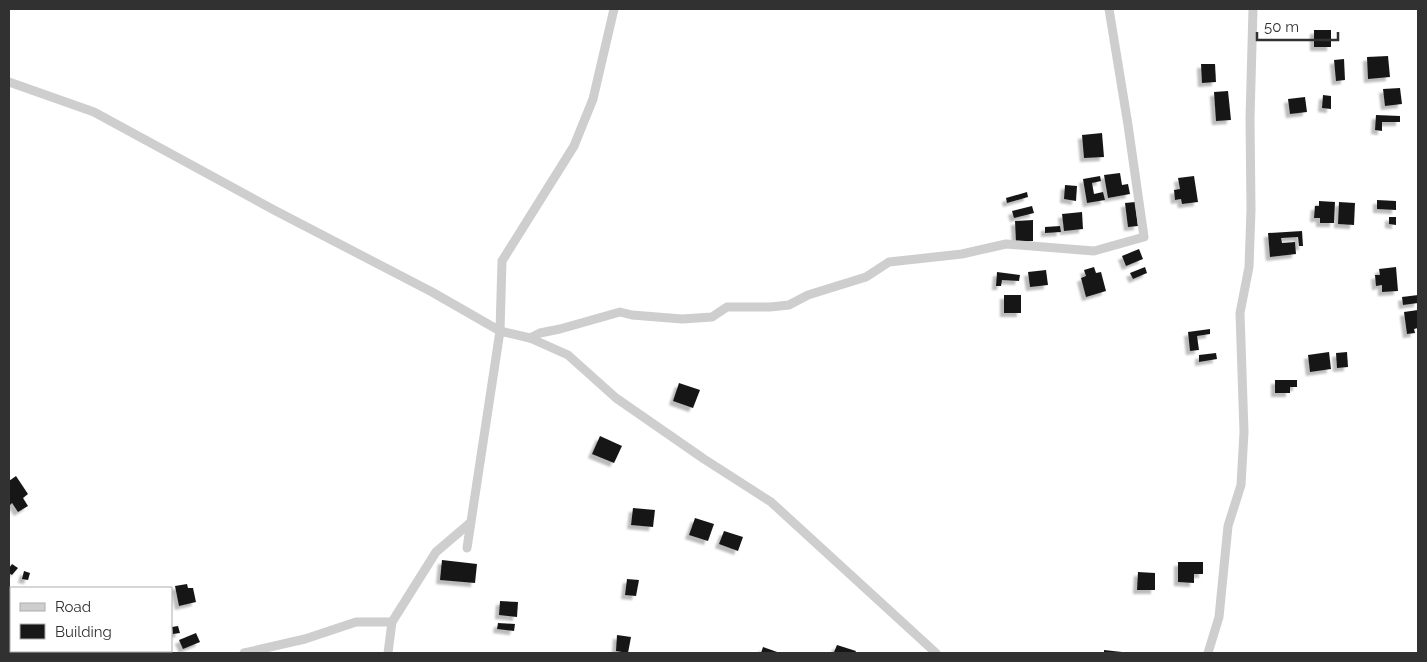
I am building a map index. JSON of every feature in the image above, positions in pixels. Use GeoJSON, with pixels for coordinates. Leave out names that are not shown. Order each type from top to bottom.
{"type":"FeatureCollection","features":[{"type":"Feature","properties":{"kind":"street"},"geometry":{"type":"LineString","coordinates":[[467,548],[500,331],[502,261],[574,146],[593,99],[614,9]]}},
{"type":"Feature","properties":{"kind":"street"},"geometry":{"type":"LineString","coordinates":[[530,338],[540,333],[620,312],[632,315],[682,319],[712,317],[727,306],[770,307],[789,305],[808,296],[866,277],[889,262],[962,254],[1006,244],[1094,251],[1144,238],[1109,9]]}},
{"type":"Feature","properties":{"kind":"street"},"geometry":{"type":"LineString","coordinates":[[1208,653],[1219,617],[1228,526],[1241,485],[1244,432],[1240,313],[1248,267],[1251,210],[1250,118],[1253,9]]}},
{"type":"Feature","properties":{"kind":"street"},"geometry":{"type":"LineString","coordinates":[[9,82],[94,112],[274,210],[432,292],[500,331],[530,338],[568,355],[623,402],[704,459],[771,502],[936,653]]}},
{"type":"Feature","properties":{"kind":"street"},"geometry":{"type":"LineString","coordinates":[[388,653],[392,622],[436,552],[470,523]]}},
{"type":"Feature","properties":{"kind":"street"},"geometry":{"type":"LineString","coordinates":[[244,653],[305,639],[356,622],[392,622]]}},
{"type":"Feature","properties":{"kind":"building"},"geometry":{"type":"Polygon","coordinates":[[[1314,30],[1331,30],[1331,47],[1314,47],[1314,30]]]}},
{"type":"Feature","properties":{"kind":"building"},"geometry":{"type":"Polygon","coordinates":[[[1388,56],[1390,77],[1368,79],[1367,57],[1388,56]]]}},
{"type":"Feature","properties":{"kind":"building"},"geometry":{"type":"Polygon","coordinates":[[[1344,59],[1345,80],[1336,81],[1334,60],[1344,59]]]}},
{"type":"Feature","properties":{"kind":"building"},"geometry":{"type":"Polygon","coordinates":[[[1201,64],[1215,64],[1216,82],[1202,83],[1201,64]]]}},
{"type":"Feature","properties":{"kind":"building"},"geometry":{"type":"Polygon","coordinates":[[[1400,88],[1402,104],[1385,106],[1383,89],[1400,88]]]}},
{"type":"Feature","properties":{"kind":"building"},"geometry":{"type":"Polygon","coordinates":[[[1228,91],[1231,120],[1216,121],[1214,92],[1228,91]]]}},
{"type":"Feature","properties":{"kind":"building"},"geometry":{"type":"Polygon","coordinates":[[[1323,95],[1331,96],[1331,109],[1322,108],[1323,95]]]}},
{"type":"Feature","properties":{"kind":"building"},"geometry":{"type":"Polygon","coordinates":[[[1305,97],[1307,112],[1290,114],[1288,99],[1305,97]]]}},
{"type":"Feature","properties":{"kind":"building"},"geometry":{"type":"Polygon","coordinates":[[[1376,115],[1400,116],[1400,122],[1382,122],[1382,131],[1375,130],[1376,115]]]}},
{"type":"Feature","properties":{"kind":"building"},"geometry":{"type":"Polygon","coordinates":[[[1102,133],[1104,157],[1084,158],[1082,135],[1102,133]]]}},
{"type":"Feature","properties":{"kind":"building"},"geometry":{"type":"Polygon","coordinates":[[[1120,173],[1122,185],[1128,184],[1130,194],[1108,198],[1104,175],[1120,173]]]}},
{"type":"Feature","properties":{"kind":"building"},"geometry":{"type":"Polygon","coordinates":[[[1100,176],[1101,181],[1092,183],[1094,194],[1103,192],[1105,200],[1087,203],[1083,179],[1100,176]]]}},
{"type":"Feature","properties":{"kind":"building"},"geometry":{"type":"Polygon","coordinates":[[[1194,176],[1198,202],[1182,204],[1181,199],[1175,200],[1174,190],[1180,189],[1178,178],[1194,176]]]}},
{"type":"Feature","properties":{"kind":"building"},"geometry":{"type":"Polygon","coordinates":[[[1065,185],[1077,186],[1076,201],[1064,199],[1065,185]]]}},
{"type":"Feature","properties":{"kind":"building"},"geometry":{"type":"Polygon","coordinates":[[[1027,192],[1028,197],[1007,203],[1006,198],[1027,192]]]}},
{"type":"Feature","properties":{"kind":"building"},"geometry":{"type":"Polygon","coordinates":[[[1377,200],[1396,201],[1396,210],[1377,209],[1377,200]]]}},
{"type":"Feature","properties":{"kind":"building"},"geometry":{"type":"Polygon","coordinates":[[[1319,201],[1335,202],[1334,223],[1320,223],[1320,218],[1314,218],[1315,206],[1319,206],[1319,201]]]}},
{"type":"Feature","properties":{"kind":"building"},"geometry":{"type":"Polygon","coordinates":[[[1135,202],[1138,226],[1128,227],[1125,203],[1135,202]]]}},
{"type":"Feature","properties":{"kind":"building"},"geometry":{"type":"Polygon","coordinates":[[[1339,202],[1355,203],[1354,225],[1338,224],[1339,202]]]}},
{"type":"Feature","properties":{"kind":"building"},"geometry":{"type":"Polygon","coordinates":[[[1032,206],[1034,213],[1014,218],[1012,211],[1032,206]]]}},
{"type":"Feature","properties":{"kind":"building"},"geometry":{"type":"Polygon","coordinates":[[[1082,212],[1083,229],[1064,231],[1062,214],[1082,212]]]}},
{"type":"Feature","properties":{"kind":"building"},"geometry":{"type":"Polygon","coordinates":[[[1389,217],[1396,217],[1396,225],[1389,224],[1389,217]]]}},
{"type":"Feature","properties":{"kind":"building"},"geometry":{"type":"Polygon","coordinates":[[[1033,220],[1033,241],[1016,242],[1015,221],[1033,220]]]}},
{"type":"Feature","properties":{"kind":"building"},"geometry":{"type":"Polygon","coordinates":[[[1060,226],[1061,232],[1045,233],[1045,227],[1060,226]]]}},
{"type":"Feature","properties":{"kind":"building"},"geometry":{"type":"Polygon","coordinates":[[[1302,231],[1303,246],[1299,246],[1298,237],[1281,238],[1282,243],[1295,242],[1296,254],[1270,257],[1268,233],[1302,231]]]}},
{"type":"Feature","properties":{"kind":"building"},"geometry":{"type":"Polygon","coordinates":[[[1139,249],[1143,259],[1126,266],[1122,256],[1139,249]]]}},
{"type":"Feature","properties":{"kind":"building"},"geometry":{"type":"Polygon","coordinates":[[[1094,267],[1096,273],[1101,272],[1106,291],[1086,297],[1081,278],[1086,276],[1084,270],[1094,267]]]}},
{"type":"Feature","properties":{"kind":"building"},"geometry":{"type":"Polygon","coordinates":[[[1145,267],[1147,273],[1133,279],[1130,273],[1145,267]]]}},
{"type":"Feature","properties":{"kind":"building"},"geometry":{"type":"Polygon","coordinates":[[[1396,267],[1398,291],[1382,292],[1382,285],[1376,286],[1375,275],[1380,275],[1379,269],[1396,267]]]}},
{"type":"Feature","properties":{"kind":"building"},"geometry":{"type":"Polygon","coordinates":[[[1046,270],[1048,285],[1030,287],[1028,272],[1046,270]]]}},
{"type":"Feature","properties":{"kind":"building"},"geometry":{"type":"Polygon","coordinates":[[[997,272],[1020,275],[1019,281],[1002,280],[1001,286],[996,286],[997,272]]]}},
{"type":"Feature","properties":{"kind":"building"},"geometry":{"type":"Polygon","coordinates":[[[1004,295],[1021,295],[1021,313],[1004,313],[1004,295]]]}},
{"type":"Feature","properties":{"kind":"building"},"geometry":{"type":"Polygon","coordinates":[[[1418,295],[1418,303],[1403,305],[1402,297],[1418,295]]]}},
{"type":"Feature","properties":{"kind":"building"},"geometry":{"type":"Polygon","coordinates":[[[1418,310],[1418,328],[1414,329],[1415,333],[1407,334],[1404,312],[1418,310]]]}},
{"type":"Feature","properties":{"kind":"building"},"geometry":{"type":"Polygon","coordinates":[[[1210,329],[1210,334],[1197,336],[1199,350],[1190,351],[1188,332],[1210,329]]]}},
{"type":"Feature","properties":{"kind":"building"},"geometry":{"type":"Polygon","coordinates":[[[1329,352],[1331,369],[1310,372],[1308,355],[1329,352]]]}},
{"type":"Feature","properties":{"kind":"building"},"geometry":{"type":"Polygon","coordinates":[[[1347,352],[1348,367],[1337,368],[1336,353],[1347,352]]]}},
{"type":"Feature","properties":{"kind":"building"},"geometry":{"type":"Polygon","coordinates":[[[1216,353],[1217,359],[1199,362],[1199,355],[1216,353]]]}},
{"type":"Feature","properties":{"kind":"building"},"geometry":{"type":"Polygon","coordinates":[[[1275,380],[1297,380],[1297,387],[1290,387],[1290,393],[1275,393],[1275,380]]]}},
{"type":"Feature","properties":{"kind":"building"},"geometry":{"type":"Polygon","coordinates":[[[679,383],[700,390],[693,408],[673,401],[679,383]]]}},
{"type":"Feature","properties":{"kind":"building"},"geometry":{"type":"Polygon","coordinates":[[[600,436],[622,446],[614,463],[592,454],[600,436]]]}},
{"type":"Feature","properties":{"kind":"building"},"geometry":{"type":"Polygon","coordinates":[[[16,476],[28,494],[23,498],[28,506],[18,512],[12,503],[9,506],[9,481],[16,476]]]}},
{"type":"Feature","properties":{"kind":"building"},"geometry":{"type":"Polygon","coordinates":[[[633,508],[655,510],[653,527],[631,525],[633,508]]]}},
{"type":"Feature","properties":{"kind":"building"},"geometry":{"type":"Polygon","coordinates":[[[695,518],[714,524],[708,541],[689,535],[695,518]]]}},
{"type":"Feature","properties":{"kind":"building"},"geometry":{"type":"Polygon","coordinates":[[[724,531],[743,537],[738,551],[719,544],[724,531]]]}},
{"type":"Feature","properties":{"kind":"building"},"geometry":{"type":"Polygon","coordinates":[[[442,560],[477,564],[475,583],[440,580],[442,560]]]}},
{"type":"Feature","properties":{"kind":"building"},"geometry":{"type":"Polygon","coordinates":[[[1178,562],[1203,562],[1203,574],[1194,574],[1194,583],[1178,582],[1178,562]]]}},
{"type":"Feature","properties":{"kind":"building"},"geometry":{"type":"Polygon","coordinates":[[[12,564],[18,568],[12,575],[9,573],[9,568],[12,564]]]}},
{"type":"Feature","properties":{"kind":"building"},"geometry":{"type":"Polygon","coordinates":[[[24,571],[30,573],[28,580],[22,579],[24,571]]]}},
{"type":"Feature","properties":{"kind":"building"},"geometry":{"type":"Polygon","coordinates":[[[1138,572],[1155,573],[1155,590],[1137,590],[1138,572]]]}},
{"type":"Feature","properties":{"kind":"building"},"geometry":{"type":"Polygon","coordinates":[[[627,579],[639,580],[636,596],[625,595],[627,579]]]}},
{"type":"Feature","properties":{"kind":"building"},"geometry":{"type":"Polygon","coordinates":[[[187,584],[188,588],[193,588],[196,602],[179,606],[175,586],[187,584]]]}},
{"type":"Feature","properties":{"kind":"building"},"geometry":{"type":"Polygon","coordinates":[[[500,601],[518,602],[517,617],[499,615],[500,601]]]}},
{"type":"Feature","properties":{"kind":"building"},"geometry":{"type":"Polygon","coordinates":[[[498,623],[515,624],[514,631],[497,629],[498,623]]]}},
{"type":"Feature","properties":{"kind":"building"},"geometry":{"type":"Polygon","coordinates":[[[178,626],[180,633],[173,634],[172,627],[178,626]]]}},
{"type":"Feature","properties":{"kind":"building"},"geometry":{"type":"Polygon","coordinates":[[[196,633],[200,642],[183,649],[179,640],[196,633]]]}},
{"type":"Feature","properties":{"kind":"building"},"geometry":{"type":"Polygon","coordinates":[[[617,635],[631,637],[628,653],[616,651],[617,635]]]}},
{"type":"Feature","properties":{"kind":"building"},"geometry":{"type":"Polygon","coordinates":[[[837,645],[856,651],[855,653],[834,652],[837,645]]]}},
{"type":"Feature","properties":{"kind":"building"},"geometry":{"type":"Polygon","coordinates":[[[763,647],[780,653],[761,653],[763,647]]]}},
{"type":"Feature","properties":{"kind":"building"},"geometry":{"type":"Polygon","coordinates":[[[1104,650],[1122,652],[1122,653],[1104,653],[1104,650]]]}},
{"type":"Feature","properties":{"kind":"building"},"geometry":{"type":"Polygon","coordinates":[[[168,652],[169,653],[152,653],[168,652]]]}}]}
